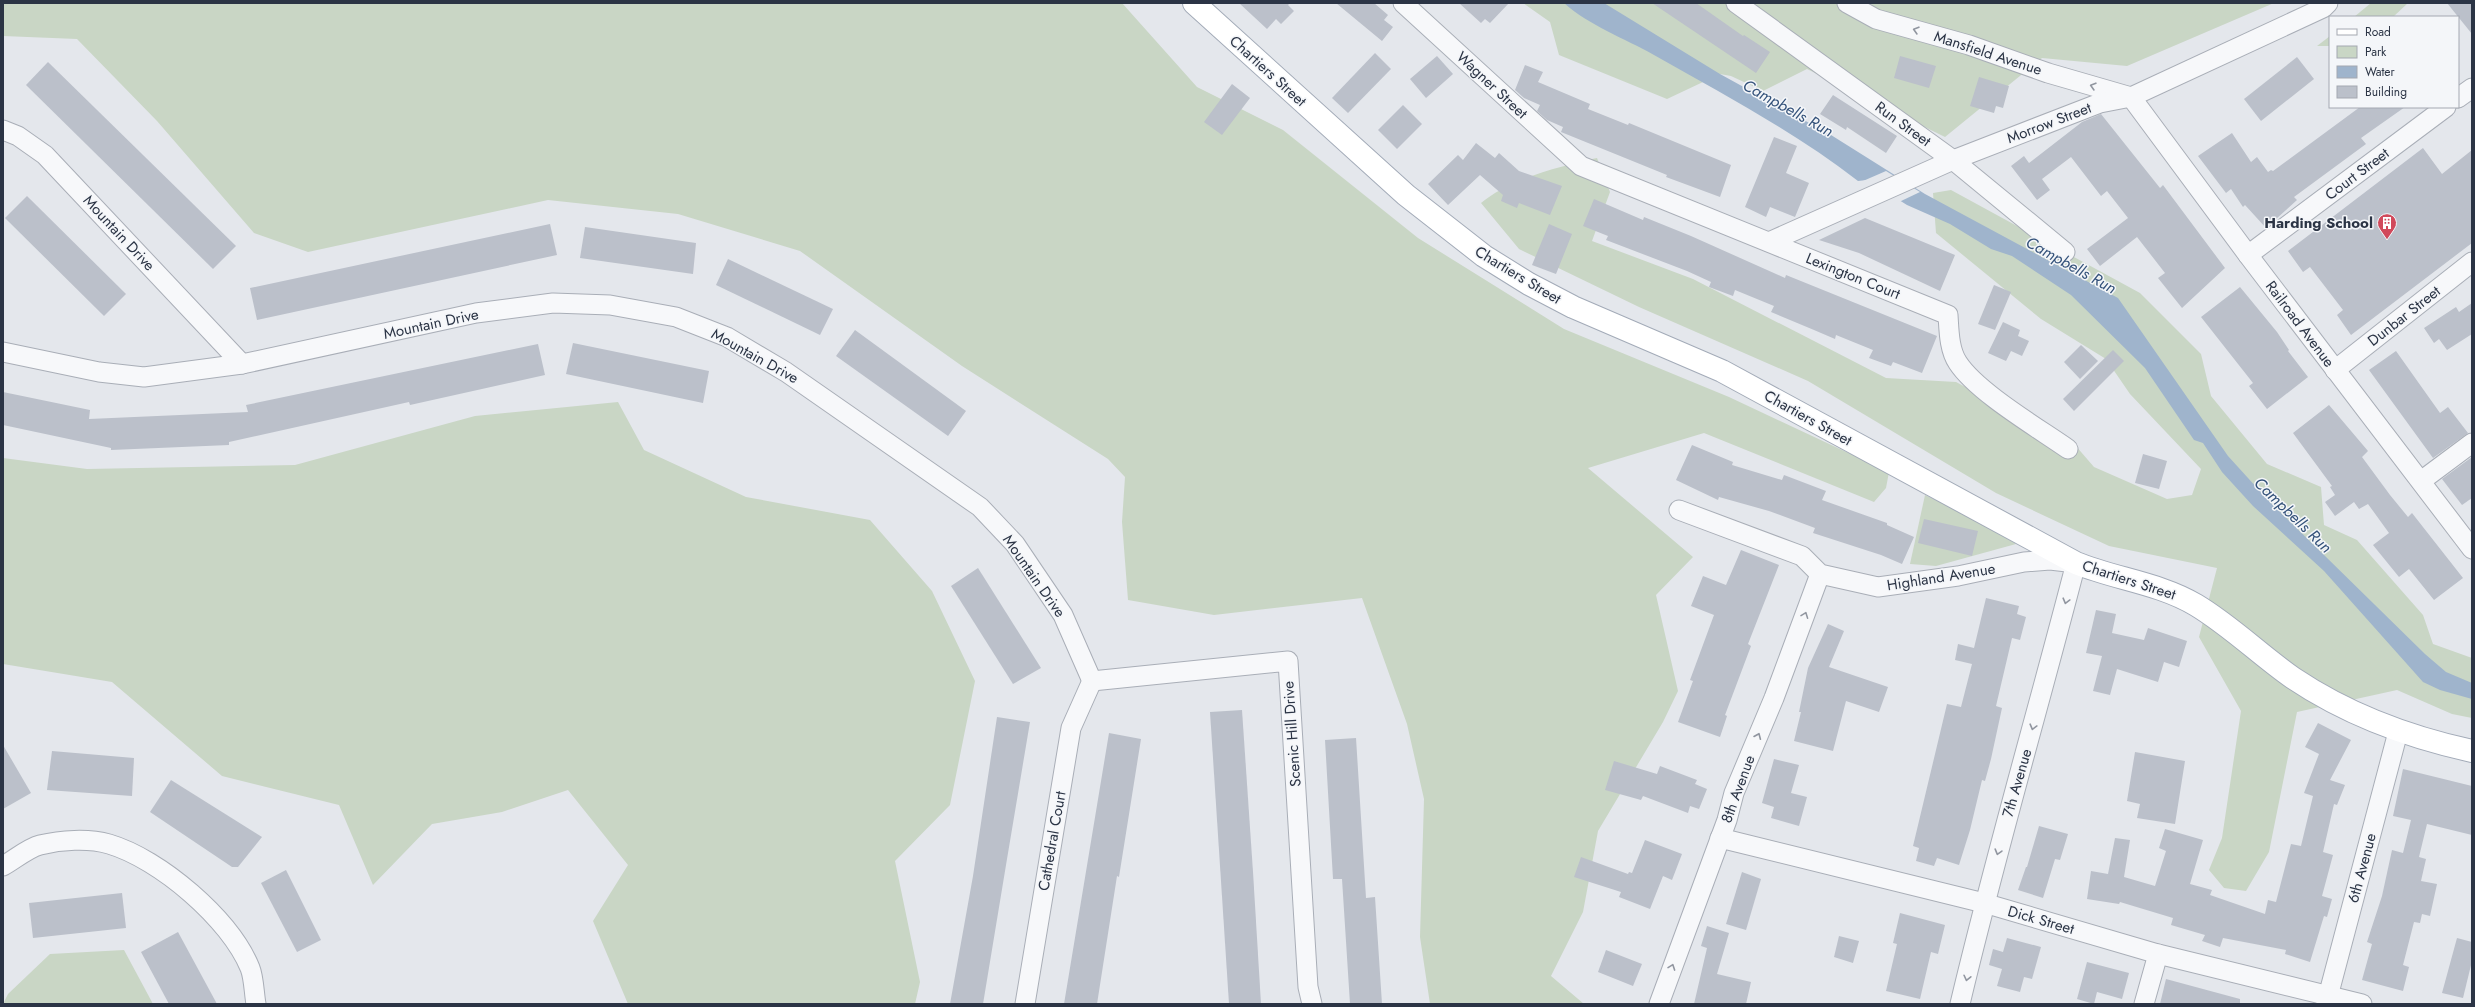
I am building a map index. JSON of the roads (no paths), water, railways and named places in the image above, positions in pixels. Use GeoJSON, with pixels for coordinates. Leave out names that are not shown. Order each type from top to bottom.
{"type":"FeatureCollection","features":[{"type":"Feature","properties":{"kind":"main road","name":"Chartiers Street"},"geometry":{"type":"LineString","coordinates":[[1194,3],[1406,195],[1468,244],[1516,276],[1573,307],[1729,374],[2076,563],[2108,575],[2168,591],[2196,605],[2320,695],[2398,732],[2472,751]]}},
{"type":"Feature","properties":{"kind":"street","name":"Wagner Street"},"geometry":{"type":"LineString","coordinates":[[1403,3],[1581,166]]}},
{"type":"Feature","properties":{"kind":"street","name":"Run Street"},"geometry":{"type":"LineString","coordinates":[[1736,3],[1953,160],[2065,252]]}},
{"type":"Feature","properties":{"kind":"street","name":"Mansfield Avenue"},"geometry":{"type":"LineString","coordinates":[[1847,3],[1876,19],[1969,45],[2048,73],[2131,97]]}},
{"type":"Feature","properties":{"kind":"street","name":"Morrow Street"},"geometry":{"type":"LineString","coordinates":[[1769,242],[1953,160],[2100,103],[2131,97],[2323,8],[2328,3]]}},
{"type":"Feature","properties":{"kind":"street"},"geometry":{"type":"LineString","coordinates":[[2459,97],[2472,88]]}},
{"type":"Feature","properties":{"kind":"street","name":"Railroad Avenue"},"geometry":{"type":"LineString","coordinates":[[2131,97],[2248,255],[2335,370],[2422,481],[2472,549]]}},
{"type":"Feature","properties":{"kind":"street","name":"Court Street"},"geometry":{"type":"LineString","coordinates":[[2248,255],[2445,108]]}},
{"type":"Feature","properties":{"kind":"street","name":"Mountain Drive"},"geometry":{"type":"LineString","coordinates":[[3,130],[18,136],[45,155],[242,364]]}},
{"type":"Feature","properties":{"kind":"street","name":"Lexington Court"},"geometry":{"type":"LineString","coordinates":[[1581,166],[1948,315],[1950,337],[1957,362],[1976,384],[2068,450]]}},
{"type":"Feature","properties":{"kind":"street","name":"Dunbar Street"},"geometry":{"type":"LineString","coordinates":[[2335,370],[2472,262]]}},
{"type":"Feature","properties":{"kind":"street","name":"Mountain Drive"},"geometry":{"type":"LineString","coordinates":[[3,352],[99,372],[144,377],[242,364],[476,314],[553,303],[610,305],[676,317],[727,337],[786,372],[980,507],[1016,544],[1063,615],[1092,681]]}},
{"type":"Feature","properties":{"kind":"street"},"geometry":{"type":"LineString","coordinates":[[2422,481],[2472,443]]}},
{"type":"Feature","properties":{"kind":"street"},"geometry":{"type":"LineString","coordinates":[[1679,510],[1802,556],[1820,574]]}},
{"type":"Feature","properties":{"kind":"street","name":"Highland Avenue"},"geometry":{"type":"LineString","coordinates":[[1820,574],[1878,587],[1958,576],[2024,562],[2050,560],[2076,563]]}},
{"type":"Feature","properties":{"kind":"street","name":"7th Avenue"},"geometry":{"type":"LineString","coordinates":[[1960,1004],[1984,903],[2032,732],[2076,563]]}},
{"type":"Feature","properties":{"kind":"street","name":"8th Avenue"},"geometry":{"type":"LineString","coordinates":[[1659,1004],[1720,838],[1734,793],[1774,698],[1820,574]]}},
{"type":"Feature","properties":{"kind":"street","name":"Scenic Hill Drive"},"geometry":{"type":"LineString","coordinates":[[1092,681],[1288,661],[1308,987],[1312,1004]]}},
{"type":"Feature","properties":{"kind":"street","name":"Cathedral Court"},"geometry":{"type":"LineString","coordinates":[[1025,1004],[1071,728],[1092,681]]}},
{"type":"Feature","properties":{"kind":"street","name":"6th Avenue"},"geometry":{"type":"LineString","coordinates":[[2327,999],[2398,732]]}},
{"type":"Feature","properties":{"kind":"street","name":"Dick Street"},"geometry":{"type":"LineString","coordinates":[[1720,838],[1984,903],[2158,954],[2327,999],[2362,1004]]}},
{"type":"Feature","properties":{"kind":"street"},"geometry":{"type":"LineString","coordinates":[[3,866],[38,845],[78,840],[109,844],[146,861],[195,896],[231,934],[250,969],[256,1004]]}},
{"type":"Feature","properties":{"kind":"street"},"geometry":{"type":"LineString","coordinates":[[2144,1004],[2158,954]]}},
{"type":"Feature","properties":{"kind":"water"},"geometry":{"type":"Polygon","coordinates":[[[1564,3],[1604,3],[1720,74],[1831,135],[1925,194],[2118,298],[2228,456],[2268,500],[2425,654],[2446,672],[2472,683],[2472,699],[2440,690],[2423,682],[2324,571],[2253,506],[2222,472],[2203,443],[2194,440],[2145,368],[2071,295],[2012,256],[1991,249],[1950,224],[1907,205],[1867,180],[1858,181],[1809,146],[1758,114],[1654,55],[1596,25],[1564,3]]]}},
{"type":"Feature","properties":{"kind":"place","name":"Harding School"},"geometry":{"type":"Point","coordinates":[2387,240]}},
{"type":"Feature","properties":{"kind":"water label","name":"Campbells Run"},"geometry":{"type":"Point","coordinates":[1788,108]}},
{"type":"Feature","properties":{"kind":"water label","name":"Campbells Run"},"geometry":{"type":"Point","coordinates":[2071,265]}},
{"type":"Feature","properties":{"kind":"water label","name":"Campbells Run"},"geometry":{"type":"Point","coordinates":[2293,515]}}]}
